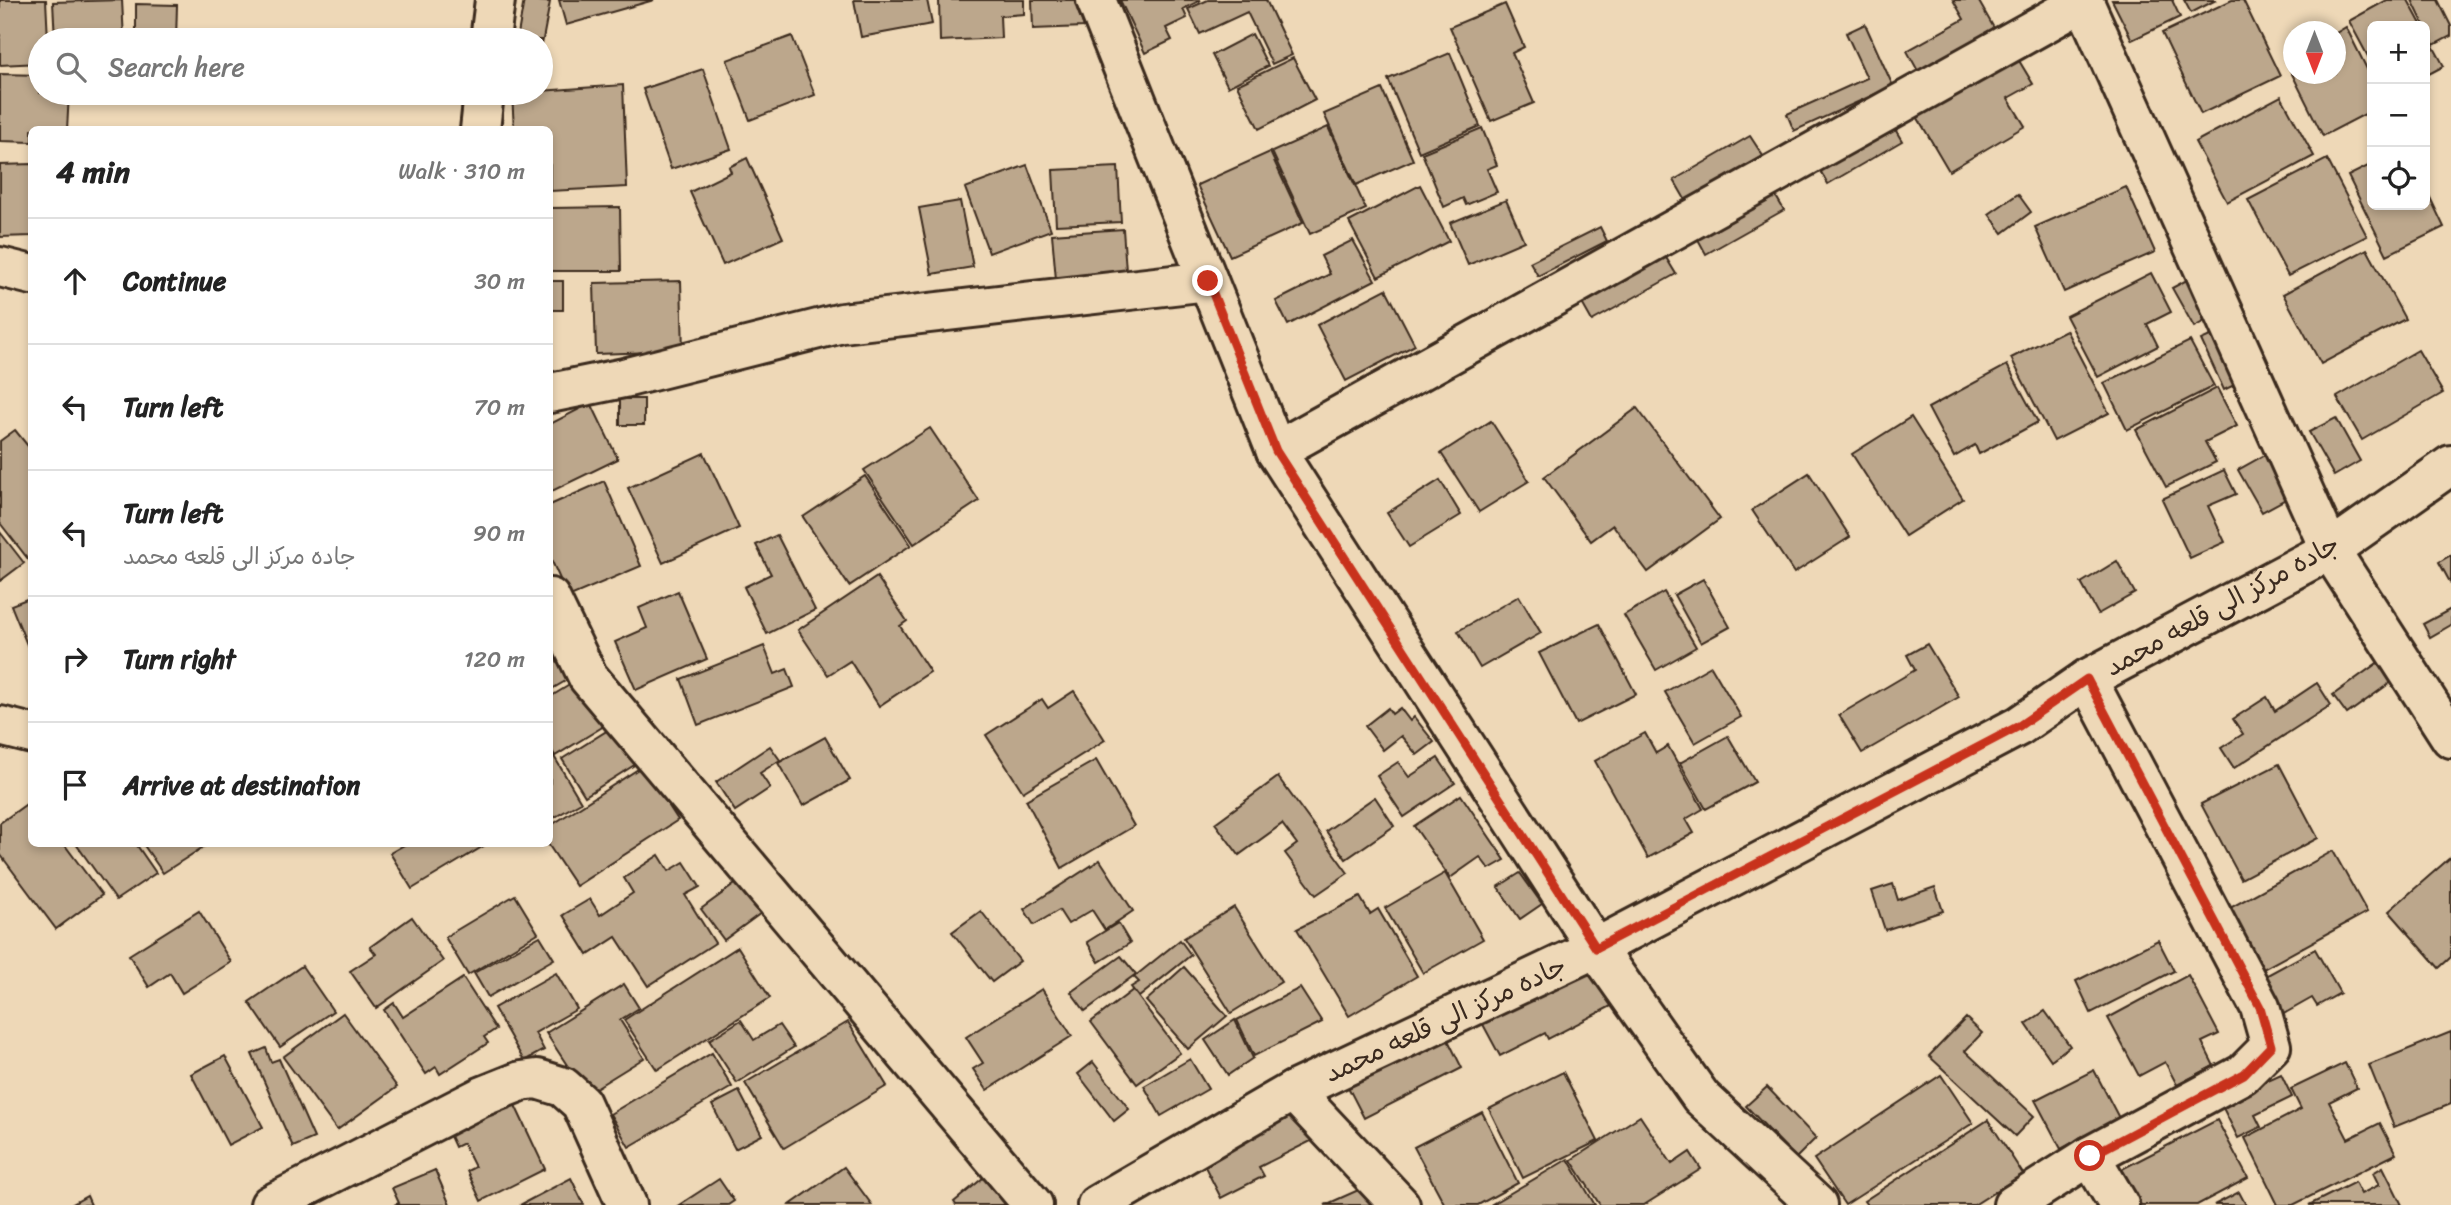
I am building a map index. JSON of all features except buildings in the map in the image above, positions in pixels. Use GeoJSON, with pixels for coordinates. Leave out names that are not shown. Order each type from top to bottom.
{"type":"FeatureCollection","features":[{"type":"Feature","properties":{"kind":"street"},"geometry":{"type":"LineString","coordinates":[[492,28],[495,0]]}},
{"type":"Feature","properties":{"kind":"street"},"geometry":{"type":"LineString","coordinates":[[1096,0],[1276,451],[1596,948],[1701,1097],[1817,1205]]}},
{"type":"Feature","properties":{"kind":"street"},"geometry":{"type":"LineString","coordinates":[[1276,451],[2083,1],[2330,550],[2451,738]]}},
{"type":"Feature","properties":{"kind":"street"},"geometry":{"type":"LineString","coordinates":[[480,126],[483,105]]}},
{"type":"Feature","properties":{"kind":"street"},"geometry":{"type":"LineString","coordinates":[[553,392],[624,378],[842,323],[1208,281]]}},
{"type":"Feature","properties":{"kind":"street","name":"جاده مرکز الی قلعه محمد"},"geometry":{"type":"LineString","coordinates":[[1097,1205],[1293,1091],[1596,948],[2019,726],[2087,679],[2330,550],[2451,465]]}},
{"type":"Feature","properties":{"kind":"street"},"geometry":{"type":"LineString","coordinates":[[553,604],[588,677],[1033,1205]]}},
{"type":"Feature","properties":{"kind":"street"},"geometry":{"type":"LineString","coordinates":[[2013,1205],[2090,1156],[2244,1074],[2271,1046],[2260,1007],[2087,679]]}},
{"type":"Feature","properties":{"kind":"street"},"geometry":{"type":"LineString","coordinates":[[0,726],[28,733]]}},
{"type":"Feature","properties":{"kind":"street"},"geometry":{"type":"LineString","coordinates":[[270,1205],[481,1097],[521,1081],[537,1079],[563,1087],[581,1102],[628,1205]]}},
{"type":"Feature","properties":{"kind":"street"},"geometry":{"type":"LineString","coordinates":[[1293,1091],[1400,1205]]}},
{"type":"Feature","properties":{"kind":"street"},"geometry":{"type":"LineString","coordinates":[[2090,1156],[2119,1205]]}},
{"type":"Feature","properties":{"kind":"route"},"geometry":{"type":"LineString","coordinates":[[1208,281],[1276,451],[1596,948],[2019,726],[2087,679],[2260,1007],[2271,1046],[2244,1074],[2090,1156]]}}]}
